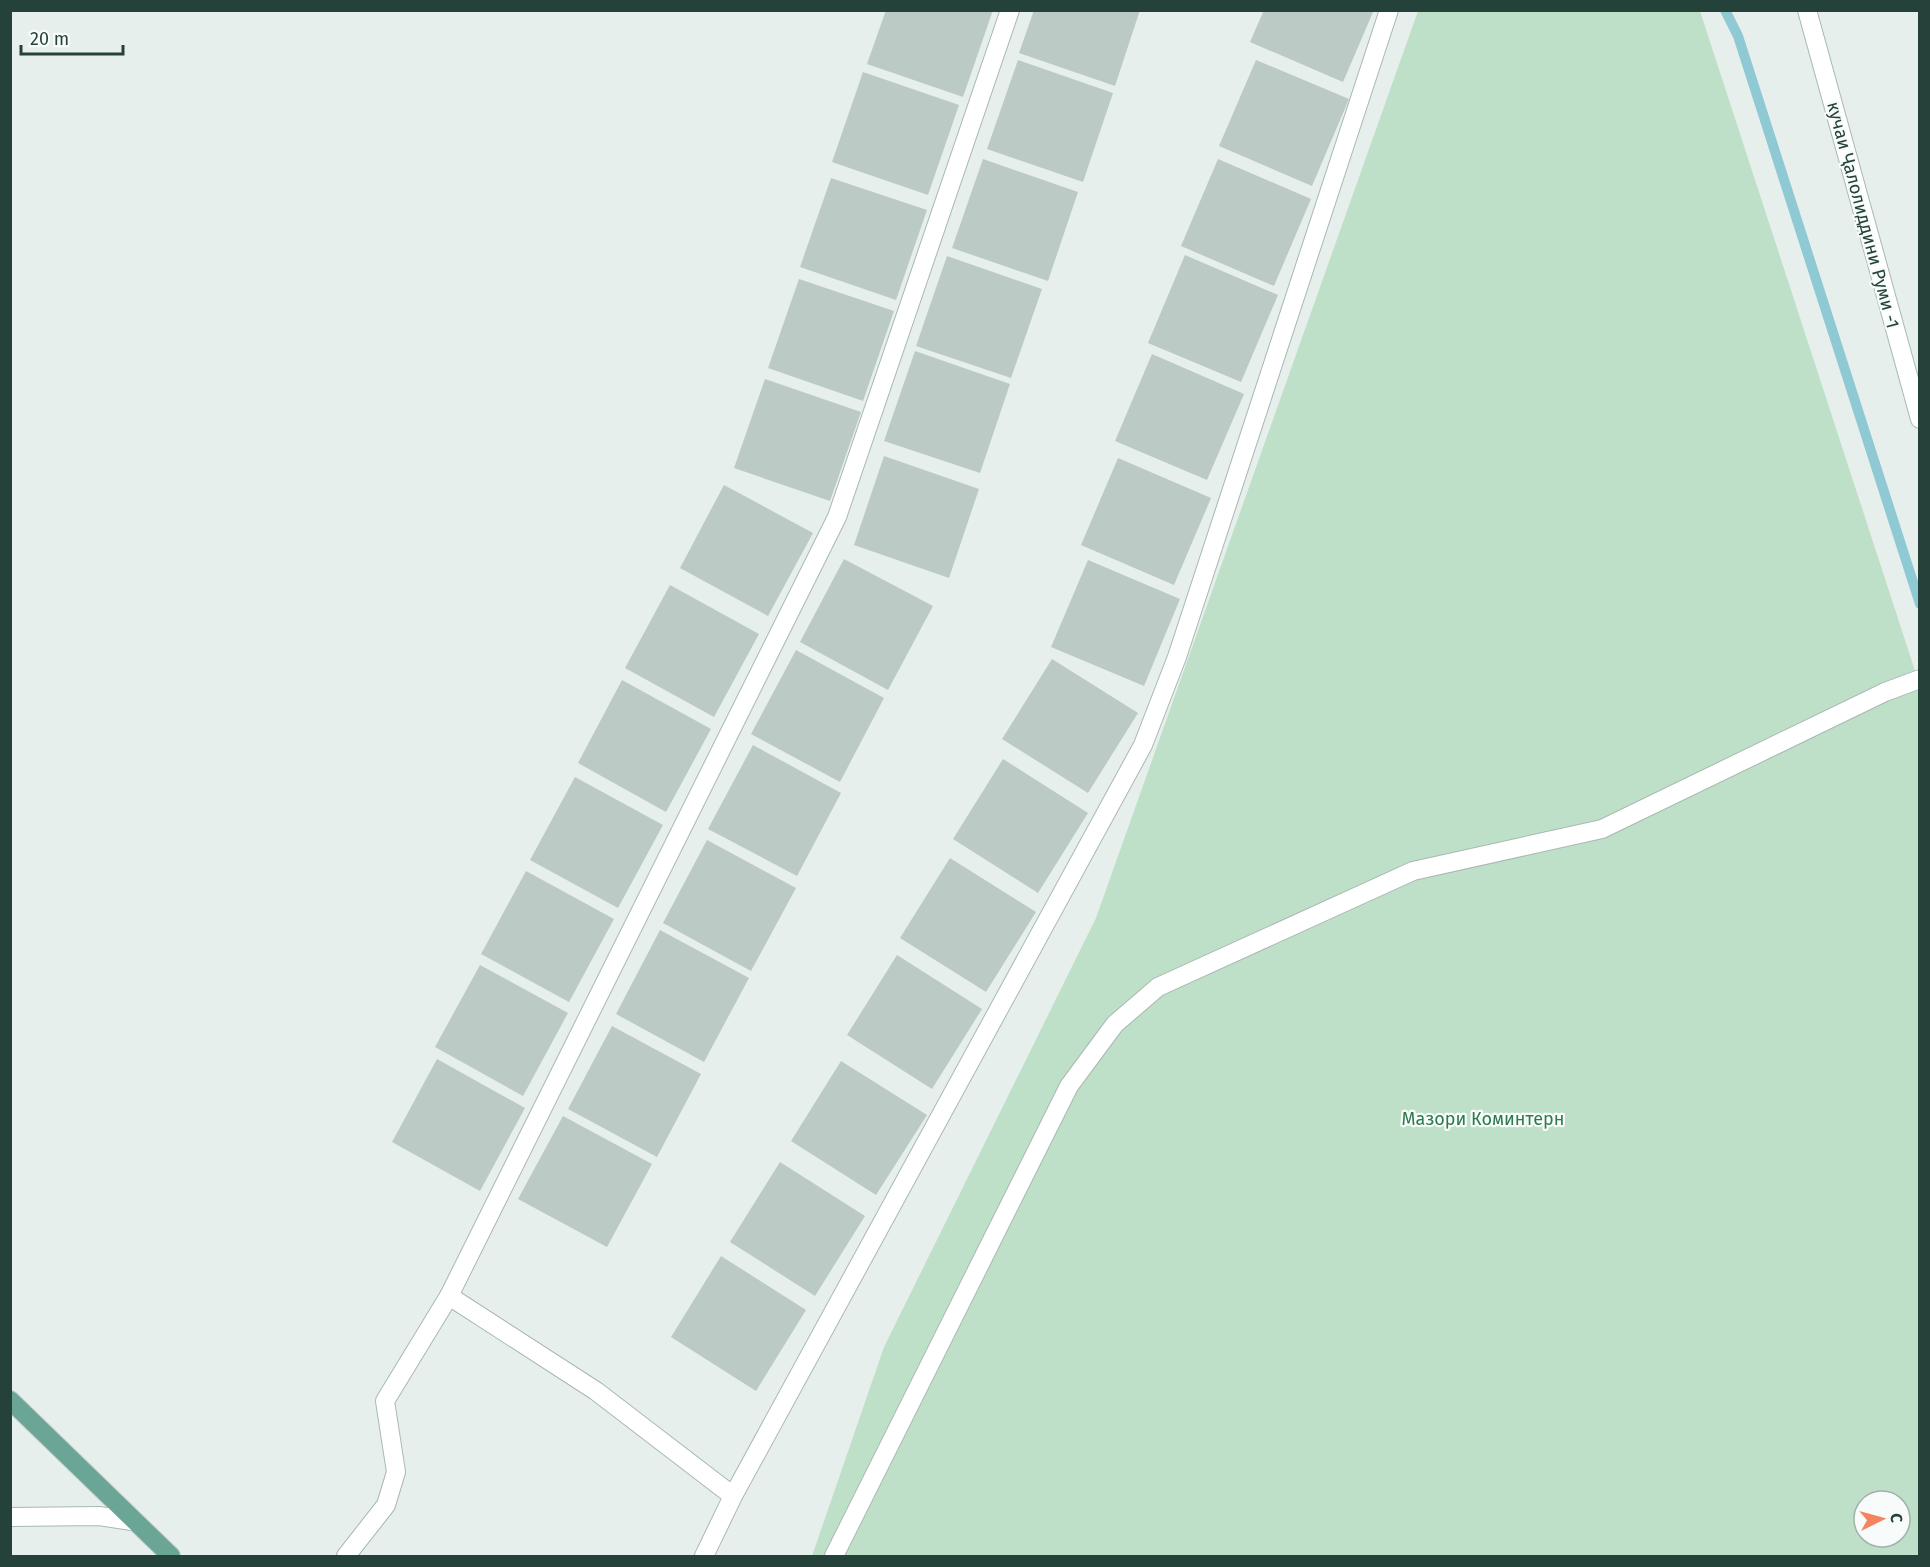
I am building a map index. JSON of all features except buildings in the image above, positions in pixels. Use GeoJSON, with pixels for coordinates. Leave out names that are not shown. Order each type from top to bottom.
{"type":"FeatureCollection","features":[{"type":"Feature","properties":{"kind":"main road"},"geometry":{"type":"LineString","coordinates":[[10,1400],[171,1557]]}},
{"type":"Feature","properties":{"kind":"street"},"geometry":{"type":"LineString","coordinates":[[346,1557],[386,1506],[396,1472],[385,1401],[450,1296],[837,517],[1010,10]]}},
{"type":"Feature","properties":{"kind":"street"},"geometry":{"type":"LineString","coordinates":[[704,1557],[733,1496],[1143,745],[1177,657],[1389,10]]}},
{"type":"Feature","properties":{"kind":"street","name":"кучаи Ҷалолиддини Руми -1"},"geometry":{"type":"LineString","coordinates":[[1808,10],[1920,419]]}},
{"type":"Feature","properties":{"kind":"street"},"geometry":{"type":"LineString","coordinates":[[834,1557],[1069,1086],[1115,1024],[1158,987],[1413,871],[1602,829],[1912,682]]}},
{"type":"Feature","properties":{"kind":"street"},"geometry":{"type":"LineString","coordinates":[[450,1296],[596,1391],[733,1496]]}},
{"type":"Feature","properties":{"kind":"street"},"geometry":{"type":"LineString","coordinates":[[10,1517],[99,1516],[132,1521]]}},
{"type":"Feature","properties":{"kind":"green space","name":"Мазори Коминтерн"},"geometry":{"type":"Polygon","coordinates":[[[1418,11],[1700,11],[1919,683],[1919,1556],[812,1556],[884,1347],[1096,918],[1418,11]]]}},
{"type":"Feature","properties":{"kind":"waterway"},"geometry":{"type":"LineString","coordinates":[[1725,10],[1738,36],[1920,604]]}}]}
